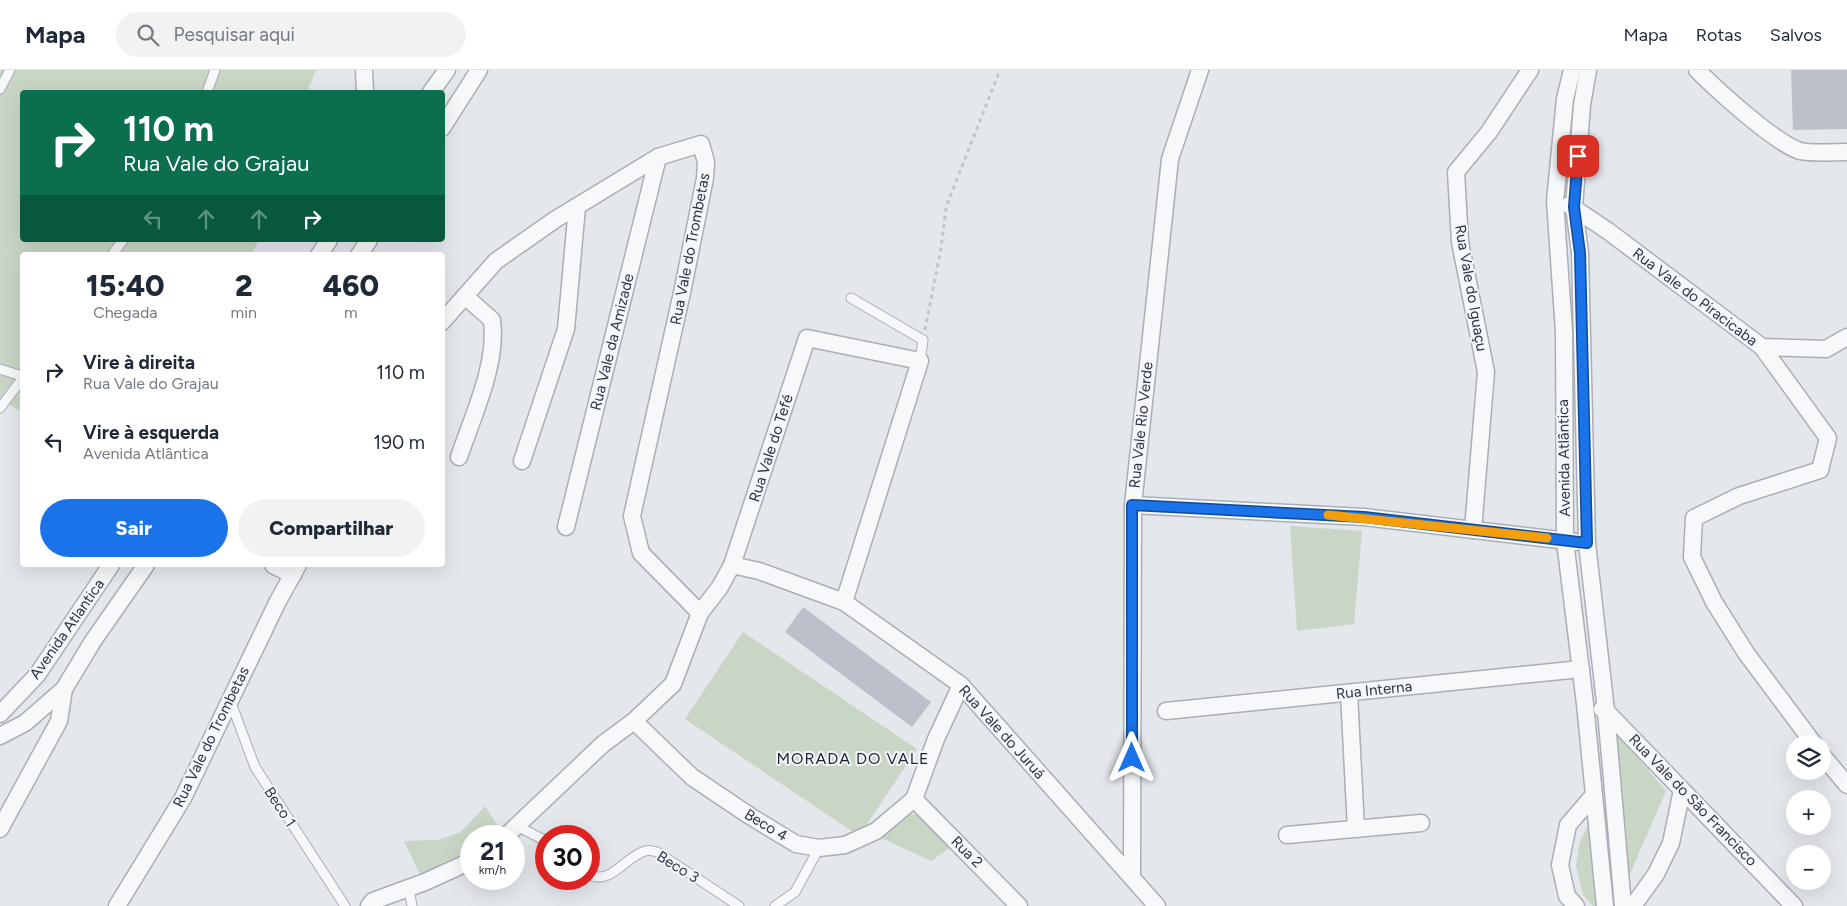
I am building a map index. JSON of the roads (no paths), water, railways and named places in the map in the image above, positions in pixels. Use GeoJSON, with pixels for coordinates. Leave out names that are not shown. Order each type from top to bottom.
{"type":"FeatureCollection","features":[{"type":"Feature","properties":{"kind":"street"},"geometry":{"type":"LineString","coordinates":[[364,70],[365,90]]}},
{"type":"Feature","properties":{"kind":"street"},"geometry":{"type":"LineString","coordinates":[[432,90],[447,70]]}},
{"type":"Feature","properties":{"kind":"street"},"geometry":{"type":"LineString","coordinates":[[445,123],[479,70]]}},
{"type":"Feature","properties":{"kind":"street","name":"Rua Vale Rio Verde"},"geometry":{"type":"LineString","coordinates":[[1132,876],[1132,505],[1170,159],[1200,70]]}},
{"type":"Feature","properties":{"kind":"street","name":"Rua Vale do Iguaçu"},"geometry":{"type":"LineString","coordinates":[[1473,530],[1486,372],[1460,242],[1456,172],[1489,132],[1530,70]]}},
{"type":"Feature","properties":{"kind":"street","name":"Avenida Atlântica"},"geometry":{"type":"LineString","coordinates":[[1572,70],[1565,99],[1555,200],[1564,332],[1565,540],[1585,704],[1605,906]]}},
{"type":"Feature","properties":{"kind":"street","name":"Avenida Atlântica"},"geometry":{"type":"LineString","coordinates":[[1588,70],[1582,105],[1574,207],[1580,253],[1587,543],[1606,711],[1623,906]]}},
{"type":"Feature","properties":{"kind":"street"},"geometry":{"type":"LineString","coordinates":[[1696,70],[1721,93],[1782,141],[1801,151],[1847,152]]}},
{"type":"Feature","properties":{"kind":"street","name":"Rua Vale do Trombetas"},"geometry":{"type":"LineString","coordinates":[[445,319],[496,261],[577,207],[658,157],[701,144],[706,162],[683,288],[632,516],[641,553],[700,613]]}},
{"type":"Feature","properties":{"kind":"street","name":"Rua Vale da Amizade"},"geometry":{"type":"LineString","coordinates":[[566,527],[658,157]]}},
{"type":"Feature","properties":{"kind":"street","name":"Rua Vale do Piracicaba"},"geometry":{"type":"LineString","coordinates":[[1555,200],[1574,207],[1762,347],[1826,349],[1847,337]]}},
{"type":"Feature","properties":{"kind":"street"},"geometry":{"type":"LineString","coordinates":[[522,461],[566,328],[577,207]]}},
{"type":"Feature","properties":{"kind":"street"},"geometry":{"type":"LineString","coordinates":[[459,457],[492,356],[494,335],[492,320],[466,297]]}},
{"type":"Feature","properties":{"kind":"street","name":"Rua Vale do Tefé"},"geometry":{"type":"LineString","coordinates":[[518,825],[603,744],[634,721],[673,684],[700,613],[720,587],[732,564],[807,338],[920,361]]}},
{"type":"Feature","properties":{"kind":"street"},"geometry":{"type":"LineString","coordinates":[[1762,347],[1828,438],[1820,470],[1740,496],[1694,518],[1692,557],[1714,602],[1746,653],[1807,735]]}},
{"type":"Feature","properties":{"kind":"street"},"geometry":{"type":"LineString","coordinates":[[844,602],[920,361]]}},
{"type":"Feature","properties":{"kind":"street"},"geometry":{"type":"LineString","coordinates":[[1132,505],[1364,517],[1587,543]]}},
{"type":"Feature","properties":{"kind":"street","name":"Rua Vale do Juruá"},"geometry":{"type":"LineString","coordinates":[[732,564],[759,571],[844,602],[961,685],[1157,906]]}},
{"type":"Feature","properties":{"kind":"street","name":"Avenida Atlantica"},"geometry":{"type":"LineString","coordinates":[[0,714],[37,675],[110,567]]}},
{"type":"Feature","properties":{"kind":"street"},"geometry":{"type":"LineString","coordinates":[[0,736],[25,724],[64,689],[92,641],[145,567]]}},
{"type":"Feature","properties":{"kind":"street"},"geometry":{"type":"LineString","coordinates":[[282,567],[295,570]]}},
{"type":"Feature","properties":{"kind":"street","name":"Rua Vale do Trombetas"},"geometry":{"type":"LineString","coordinates":[[118,906],[183,798],[278,601],[295,570]]}},
{"type":"Feature","properties":{"kind":"street","name":"Rua Interna"},"geometry":{"type":"LineString","coordinates":[[1166,711],[1581,669]]}},
{"type":"Feature","properties":{"kind":"street"},"geometry":{"type":"LineString","coordinates":[[914,799],[936,739],[961,685]]}},
{"type":"Feature","properties":{"kind":"street"},"geometry":{"type":"LineString","coordinates":[[0,829],[59,721],[64,689]]}},
{"type":"Feature","properties":{"kind":"street"},"geometry":{"type":"LineString","coordinates":[[1349,693],[1356,829]]}},
{"type":"Feature","properties":{"kind":"street","name":"Rua Vale do São Francisco"},"geometry":{"type":"LineString","coordinates":[[1585,704],[1606,711],[1794,906]]}},
{"type":"Feature","properties":{"kind":"street","name":"Beco 4"},"geometry":{"type":"LineString","coordinates":[[634,721],[692,777],[796,844],[819,848],[845,845],[876,831],[914,799]]}},
{"type":"Feature","properties":{"kind":"street"},"geometry":{"type":"LineString","coordinates":[[1831,765],[1847,785]]}},
{"type":"Feature","properties":{"kind":"street"},"geometry":{"type":"LineString","coordinates":[[1632,906],[1656,874],[1671,844],[1682,790]]}},
{"type":"Feature","properties":{"kind":"street"},"geometry":{"type":"LineString","coordinates":[[1576,906],[1567,896],[1560,865],[1568,825],[1593,796]]}},
{"type":"Feature","properties":{"kind":"street","name":"Rua 2"},"geometry":{"type":"LineString","coordinates":[[914,799],[1019,906]]}},
{"type":"Feature","properties":{"kind":"street"},"geometry":{"type":"LineString","coordinates":[[1287,835],[1421,823]]}},
{"type":"Feature","properties":{"kind":"street"},"geometry":{"type":"LineString","coordinates":[[369,906],[373,901],[409,889],[460,866]]}},
{"type":"Feature","properties":{"kind":"lane"},"geometry":{"type":"LineString","coordinates":[[0,89],[10,70]]}},
{"type":"Feature","properties":{"kind":"lane"},"geometry":{"type":"LineString","coordinates":[[208,90],[215,70]]}},
{"type":"Feature","properties":{"kind":"lane"},"geometry":{"type":"LineString","coordinates":[[851,298],[923,340],[920,361]]}},
{"type":"Feature","properties":{"kind":"lane"},"geometry":{"type":"LineString","coordinates":[[0,369],[20,377]]}},
{"type":"Feature","properties":{"kind":"lane"},"geometry":{"type":"LineString","coordinates":[[0,408],[20,381]]}},
{"type":"Feature","properties":{"kind":"lane","name":"Beco 1"},"geometry":{"type":"LineString","coordinates":[[230,700],[255,767],[345,906]]}},
{"type":"Feature","properties":{"kind":"lane"},"geometry":{"type":"LineString","coordinates":[[775,906],[794,892],[819,848]]}},
{"type":"Feature","properties":{"kind":"lane","name":"Beco 3"},"geometry":{"type":"LineString","coordinates":[[600,877],[606,876],[645,851],[657,852],[739,906]]}},
{"type":"Feature","properties":{"kind":"lane"},"geometry":{"type":"LineString","coordinates":[[409,889],[412,906]]}},
{"type":"Feature","properties":{"kind":"district","name":"MORADA DO VALE"},"geometry":{"type":"Point","coordinates":[853,758]}}]}
